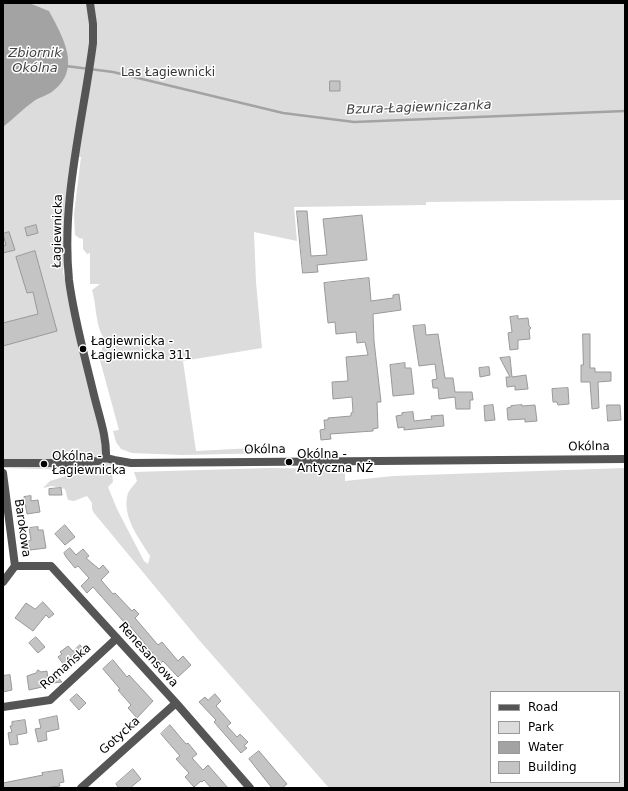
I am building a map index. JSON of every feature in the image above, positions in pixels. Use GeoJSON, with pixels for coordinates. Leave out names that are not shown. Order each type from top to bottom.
{"type":"FeatureCollection","features":[{"type":"Feature","properties":{"kind":"street","name":"Łagiewnicka"},"geometry":{"type":"LineString","coordinates":[[90,3],[94,24],[91,61],[70,198],[67,231],[68,263],[76,320],[104,435],[106,458]]}},
{"type":"Feature","properties":{"kind":"street","name":"Okólna"},"geometry":{"type":"LineString","coordinates":[[3,464],[81,464],[106,458],[131,463],[625,459]]}},
{"type":"Feature","properties":{"kind":"street","name":"Barokowa"},"geometry":{"type":"LineString","coordinates":[[3,473],[15,566],[3,582]]}},
{"type":"Feature","properties":{"kind":"street","name":"Renesansowa"},"geometry":{"type":"LineString","coordinates":[[15,566],[51,566],[176,703],[250,788]]}},
{"type":"Feature","properties":{"kind":"street","name":"Romańska"},"geometry":{"type":"LineString","coordinates":[[3,707],[50,700],[117,638]]}},
{"type":"Feature","properties":{"kind":"street","name":"Gotycka"},"geometry":{"type":"LineString","coordinates":[[81,788],[176,703]]}},
{"type":"Feature","properties":{"kind":"green space","name":"Las Łagiewnicki"},"geometry":{"type":"Polygon","coordinates":[[[3,3],[625,3],[625,200],[426,202],[426,205],[294,207],[297,241],[254,232],[256,282],[262,348],[183,361],[196,451],[272,447],[273,453],[182,455],[132,453],[121,449],[116,442],[113,431],[119,430],[98,353],[102,352],[102,348],[108,342],[104,338],[99,326],[92,290],[100,284],[90,284],[90,253],[87,254],[83,249],[83,239],[75,235],[74,214],[81,157],[79,157],[63,272],[114,471],[3,468],[3,3]]]}},
{"type":"Feature","properties":{"kind":"green space"},"geometry":{"type":"Polygon","coordinates":[[[269,468],[345,469],[345,481],[393,476],[625,468],[625,788],[329,788],[199,640],[94,513],[92,503],[87,496],[74,501],[68,500],[65,489],[52,486],[43,488],[50,481],[63,477],[74,471],[112,473],[113,482],[108,487],[117,509],[144,561],[148,564],[150,556],[132,526],[127,510],[126,502],[128,493],[137,481],[134,472],[269,468]]]}},
{"type":"Feature","properties":{"kind":"water","name":"Zbiornik Okólna"},"geometry":{"type":"Polygon","coordinates":[[[3,3],[29,3],[49,11],[60,31],[67,52],[68,63],[67,73],[62,82],[53,91],[38,98],[3,127],[3,3]]]}},
{"type":"Feature","properties":{"kind":"building"},"geometry":{"type":"Polygon","coordinates":[[[330,81],[340,81],[340,91],[330,91],[330,81]]]}},
{"type":"Feature","properties":{"kind":"building"},"geometry":{"type":"Polygon","coordinates":[[[297,211],[307,211],[311,256],[327,255],[323,219],[362,215],[367,260],[317,265],[318,272],[303,273],[297,211]]]}},
{"type":"Feature","properties":{"kind":"building"},"geometry":{"type":"Polygon","coordinates":[[[36,225],[38,233],[27,236],[25,228],[36,225]]]}},
{"type":"Feature","properties":{"kind":"building"},"geometry":{"type":"Polygon","coordinates":[[[9,232],[15,250],[3,253],[3,246],[6,245],[3,234],[9,232]]]}},
{"type":"Feature","properties":{"kind":"building"},"geometry":{"type":"Polygon","coordinates":[[[35,251],[57,331],[3,346],[3,323],[38,314],[33,292],[27,293],[16,257],[35,251]]]}},
{"type":"Feature","properties":{"kind":"building"},"geometry":{"type":"Polygon","coordinates":[[[369,278],[371,301],[393,298],[393,295],[399,294],[401,310],[373,314],[374,341],[381,402],[377,402],[378,428],[373,429],[373,431],[330,434],[331,439],[321,440],[320,430],[325,429],[324,420],[328,420],[328,418],[351,416],[351,413],[353,412],[352,397],[333,399],[332,382],[348,381],[346,357],[368,355],[365,342],[357,343],[356,332],[336,334],[335,322],[328,323],[324,283],[369,278]]]}},
{"type":"Feature","properties":{"kind":"building"},"geometry":{"type":"Polygon","coordinates":[[[518,316],[518,319],[528,318],[529,326],[531,328],[529,330],[530,339],[518,340],[518,349],[510,350],[508,333],[512,332],[510,317],[518,316]]]}},
{"type":"Feature","properties":{"kind":"building"},"geometry":{"type":"Polygon","coordinates":[[[425,325],[426,335],[438,334],[445,378],[453,378],[455,392],[472,392],[473,400],[470,400],[470,409],[456,409],[455,397],[439,399],[438,388],[433,388],[432,380],[437,379],[435,364],[419,366],[413,326],[425,325]]]}},
{"type":"Feature","properties":{"kind":"building"},"geometry":{"type":"Polygon","coordinates":[[[583,334],[590,334],[590,368],[595,368],[595,372],[611,372],[611,381],[598,382],[599,408],[592,409],[590,382],[581,382],[581,365],[583,365],[583,334]]]}},
{"type":"Feature","properties":{"kind":"building"},"geometry":{"type":"Polygon","coordinates":[[[510,357],[512,377],[526,375],[528,389],[515,390],[515,386],[507,387],[506,377],[510,377],[500,358],[510,357]]]}},
{"type":"Feature","properties":{"kind":"building"},"geometry":{"type":"Polygon","coordinates":[[[405,363],[405,368],[411,368],[414,394],[393,396],[390,365],[405,363]]]}},
{"type":"Feature","properties":{"kind":"building"},"geometry":{"type":"Polygon","coordinates":[[[489,367],[490,375],[480,377],[479,368],[489,367]]]}},
{"type":"Feature","properties":{"kind":"building"},"geometry":{"type":"Polygon","coordinates":[[[568,388],[569,404],[558,405],[557,402],[553,402],[552,389],[568,388]]]}},
{"type":"Feature","properties":{"kind":"building"},"geometry":{"type":"Polygon","coordinates":[[[493,405],[495,420],[485,421],[484,406],[493,405]]]}},
{"type":"Feature","properties":{"kind":"building"},"geometry":{"type":"Polygon","coordinates":[[[522,405],[535,405],[537,421],[525,422],[525,419],[508,420],[507,408],[522,405]]]}},
{"type":"Feature","properties":{"kind":"building"},"geometry":{"type":"Polygon","coordinates":[[[607,405],[620,405],[621,420],[608,421],[607,405]]]}},
{"type":"Feature","properties":{"kind":"building"},"geometry":{"type":"Polygon","coordinates":[[[413,412],[414,421],[432,419],[431,416],[443,415],[444,426],[404,430],[404,427],[398,428],[396,416],[402,415],[402,413],[413,412]]]}},
{"type":"Feature","properties":{"kind":"building"},"geometry":{"type":"Polygon","coordinates":[[[61,488],[62,495],[49,495],[49,489],[61,488]]]}},
{"type":"Feature","properties":{"kind":"building"},"geometry":{"type":"Polygon","coordinates":[[[31,496],[31,501],[38,500],[40,512],[27,514],[24,497],[31,496]]]}},
{"type":"Feature","properties":{"kind":"building"},"geometry":{"type":"Polygon","coordinates":[[[65,525],[75,537],[65,545],[55,534],[65,525]]]}},
{"type":"Feature","properties":{"kind":"building"},"geometry":{"type":"Polygon","coordinates":[[[38,527],[38,530],[43,530],[46,548],[30,550],[28,541],[31,540],[29,528],[38,527]]]}},
{"type":"Feature","properties":{"kind":"building"},"geometry":{"type":"Polygon","coordinates":[[[70,548],[76,555],[83,549],[89,556],[86,558],[99,569],[103,565],[109,572],[101,580],[113,594],[115,593],[132,611],[134,609],[139,614],[135,618],[158,645],[162,642],[178,661],[183,656],[191,665],[178,677],[163,661],[161,663],[125,620],[124,622],[93,587],[87,593],[81,586],[89,578],[78,566],[75,568],[64,553],[70,548]]]}},
{"type":"Feature","properties":{"kind":"building"},"geometry":{"type":"Polygon","coordinates":[[[43,602],[54,614],[49,618],[46,615],[33,631],[15,618],[26,603],[35,609],[43,602]]]}},
{"type":"Feature","properties":{"kind":"building"},"geometry":{"type":"Polygon","coordinates":[[[36,637],[45,647],[38,653],[29,643],[36,637]]]}},
{"type":"Feature","properties":{"kind":"building"},"geometry":{"type":"Polygon","coordinates":[[[80,645],[87,653],[76,662],[68,661],[64,665],[58,657],[62,654],[60,652],[68,646],[73,651],[80,645]]]}},
{"type":"Feature","properties":{"kind":"building"},"geometry":{"type":"Polygon","coordinates":[[[113,660],[127,677],[129,675],[153,701],[137,718],[128,708],[131,705],[118,690],[120,689],[103,669],[113,660]]]}},
{"type":"Feature","properties":{"kind":"building"},"geometry":{"type":"Polygon","coordinates":[[[38,670],[41,672],[47,671],[48,681],[55,674],[62,682],[44,684],[42,687],[29,690],[27,676],[36,673],[38,670]]]}},
{"type":"Feature","properties":{"kind":"building"},"geometry":{"type":"Polygon","coordinates":[[[10,675],[12,690],[3,692],[3,676],[10,675]]]}},
{"type":"Feature","properties":{"kind":"building"},"geometry":{"type":"Polygon","coordinates":[[[77,694],[86,703],[79,710],[70,700],[77,694]]]}},
{"type":"Feature","properties":{"kind":"building"},"geometry":{"type":"Polygon","coordinates":[[[215,694],[221,701],[216,706],[231,723],[227,726],[237,737],[240,734],[248,742],[244,746],[247,748],[241,753],[214,722],[216,720],[199,702],[205,697],[208,700],[215,694]]]}},
{"type":"Feature","properties":{"kind":"building"},"geometry":{"type":"Polygon","coordinates":[[[57,716],[59,729],[46,732],[47,740],[38,742],[35,729],[41,728],[39,720],[57,716]]]}},
{"type":"Feature","properties":{"kind":"building"},"geometry":{"type":"Polygon","coordinates":[[[25,720],[27,733],[17,735],[18,744],[10,745],[8,733],[12,732],[10,726],[12,726],[12,722],[25,720]]]}},
{"type":"Feature","properties":{"kind":"building"},"geometry":{"type":"Polygon","coordinates":[[[170,725],[186,744],[188,743],[197,754],[192,758],[203,770],[208,765],[228,788],[211,788],[204,780],[194,787],[185,777],[189,773],[176,759],[180,756],[161,734],[170,725]]]}},
{"type":"Feature","properties":{"kind":"building"},"geometry":{"type":"Polygon","coordinates":[[[259,751],[287,784],[282,788],[272,788],[249,759],[259,751]]]}},
{"type":"Feature","properties":{"kind":"building"},"geometry":{"type":"Polygon","coordinates":[[[133,769],[141,779],[130,788],[119,788],[116,784],[133,769]]]}},
{"type":"Feature","properties":{"kind":"building"},"geometry":{"type":"Polygon","coordinates":[[[62,770],[64,782],[59,783],[60,786],[43,788],[3,788],[3,783],[43,775],[42,773],[62,770]]]}},
{"type":"Feature","properties":{"kind":"waterway","name":"Bzura-Łagiewniczanka"},"geometry":{"type":"LineString","coordinates":[[66,66],[113,72],[283,113],[354,122],[625,111]]}},
{"type":"Feature","properties":{"kind":"place","name":"Łagiewnicka - Łagiewnicka 311"},"geometry":{"type":"Point","coordinates":[83,349]}},
{"type":"Feature","properties":{"kind":"place","name":"Okólna - Antyczna NŻ"},"geometry":{"type":"Point","coordinates":[289,462]}},
{"type":"Feature","properties":{"kind":"place","name":"Okólna - Łagiewnicka"},"geometry":{"type":"Point","coordinates":[44,464]}}]}
